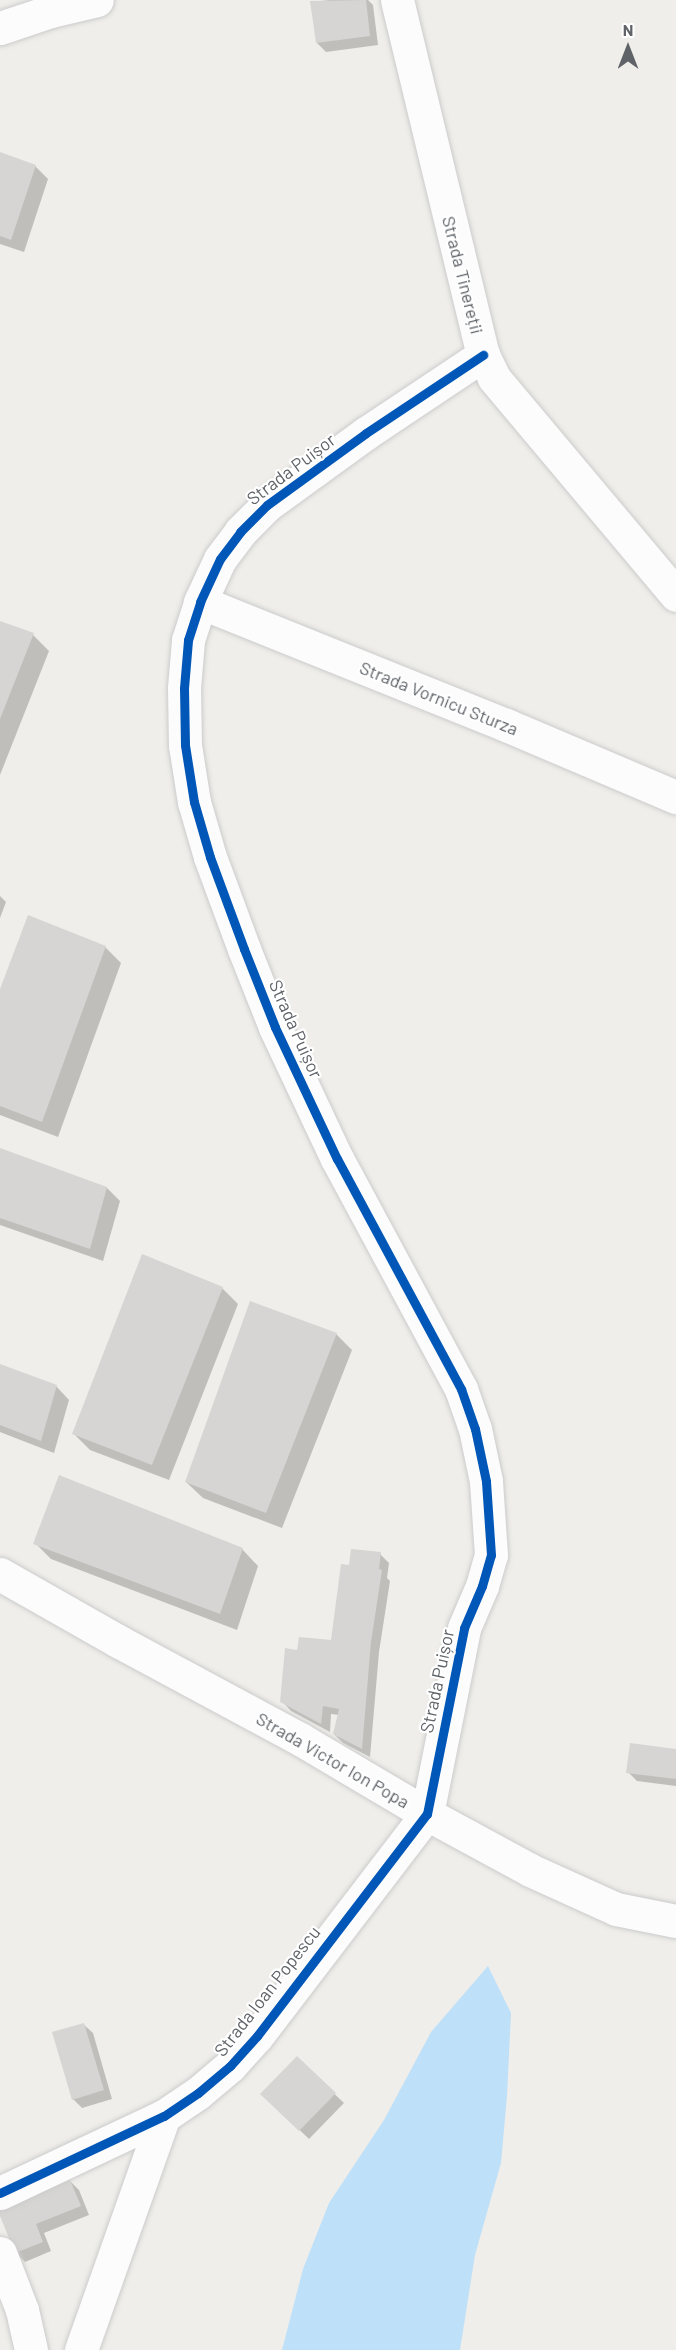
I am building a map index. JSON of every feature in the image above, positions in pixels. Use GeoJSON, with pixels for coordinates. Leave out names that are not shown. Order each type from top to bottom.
{"type":"FeatureCollection","features":[{"type":"Feature","properties":{"kind":"street"},"geometry":{"type":"LineString","coordinates":[[0,28],[51,11],[97,0]]}},
{"type":"Feature","properties":{"kind":"street","name":"Strada Tinereții"},"geometry":{"type":"LineString","coordinates":[[397,0],[483,355],[494,378],[511,401],[664,564],[676,595]]}},
{"type":"Feature","properties":{"kind":"street","name":"Strada Puișor"},"geometry":{"type":"LineString","coordinates":[[427,1814],[464,1628],[482,1586],[491,1555],[486,1481],[475,1429],[461,1389],[337,1158],[294,1068],[244,949],[210,857],[194,802],[185,745],[184,688],[188,640],[201,602],[220,560],[240,532],[267,505],[366,433],[483,355]]}},
{"type":"Feature","properties":{"kind":"street","name":"Strada Vornicu Sturza"},"geometry":{"type":"LineString","coordinates":[[201,602],[506,725],[676,797]]}},
{"type":"Feature","properties":{"kind":"street","name":"Strada Victor Ion Popa"},"geometry":{"type":"LineString","coordinates":[[0,1574],[118,1641],[300,1739],[427,1814],[530,1870],[615,1909],[676,1921]]}},
{"type":"Feature","properties":{"kind":"street","name":"Strada Ioan Popescu"},"geometry":{"type":"LineString","coordinates":[[0,2193],[164,2116],[222,2073],[257,2036],[427,1814]]}},
{"type":"Feature","properties":{"kind":"street"},"geometry":{"type":"LineString","coordinates":[[81,2350],[164,2116]]}},
{"type":"Feature","properties":{"kind":"street"},"geometry":{"type":"LineString","coordinates":[[0,2253],[22,2310],[31,2350]]}},
{"type":"Feature","properties":{"kind":"water"},"geometry":{"type":"Polygon","coordinates":[[[488,1966],[511,2013],[507,2096],[501,2163],[475,2255],[460,2350],[282,2350],[303,2269],[329,2203],[384,2120],[431,2032],[488,1966]]]}},
{"type":"Feature","properties":{"kind":"building"},"geometry":{"type":"Polygon","coordinates":[[[366,0],[370,36],[316,43],[310,1],[366,0]]]}},
{"type":"Feature","properties":{"kind":"building"},"geometry":{"type":"Polygon","coordinates":[[[0,152],[36,165],[11,240],[0,236],[0,152]]]}},
{"type":"Feature","properties":{"kind":"building"},"geometry":{"type":"Polygon","coordinates":[[[0,621],[34,633],[0,719],[0,621]]]}},
{"type":"Feature","properties":{"kind":"building"},"geometry":{"type":"Polygon","coordinates":[[[28,915],[106,946],[42,1122],[0,1106],[0,989],[28,915]]]}},
{"type":"Feature","properties":{"kind":"building"},"geometry":{"type":"Polygon","coordinates":[[[0,1148],[107,1187],[90,1249],[0,1218],[0,1148]]]}},
{"type":"Feature","properties":{"kind":"building"},"geometry":{"type":"Polygon","coordinates":[[[142,1254],[223,1287],[152,1465],[72,1434],[142,1254]]]}},
{"type":"Feature","properties":{"kind":"building"},"geometry":{"type":"Polygon","coordinates":[[[250,1301],[337,1333],[266,1513],[185,1482],[250,1301]]]}},
{"type":"Feature","properties":{"kind":"building"},"geometry":{"type":"Polygon","coordinates":[[[0,1364],[57,1385],[41,1441],[0,1425],[0,1364]]]}},
{"type":"Feature","properties":{"kind":"building"},"geometry":{"type":"Polygon","coordinates":[[[59,1475],[243,1548],[220,1614],[33,1544],[59,1475]]]}},
{"type":"Feature","properties":{"kind":"building"},"geometry":{"type":"Polygon","coordinates":[[[351,1549],[381,1552],[379,1569],[382,1570],[371,1642],[362,1749],[333,1734],[339,1709],[323,1706],[321,1724],[280,1702],[285,1648],[297,1650],[299,1637],[331,1640],[341,1564],[349,1565],[351,1549]]]}},
{"type":"Feature","properties":{"kind":"building"},"geometry":{"type":"Polygon","coordinates":[[[630,1743],[676,1749],[676,1779],[626,1773],[630,1743]]]}},
{"type":"Feature","properties":{"kind":"building"},"geometry":{"type":"Polygon","coordinates":[[[84,2023],[104,2090],[72,2100],[52,2032],[84,2023]]]}},
{"type":"Feature","properties":{"kind":"building"},"geometry":{"type":"Polygon","coordinates":[[[297,2056],[336,2093],[299,2131],[260,2094],[297,2056]]]}},
{"type":"Feature","properties":{"kind":"building"},"geometry":{"type":"Polygon","coordinates":[[[70,2180],[81,2206],[36,2224],[43,2242],[15,2253],[0,2216],[0,2207],[70,2180]]]}},
{"type":"Feature","properties":{"kind":"cycle path"},"geometry":{"type":"LineString","coordinates":[[0,2193],[164,2116],[198,2093],[230,2066],[257,2036],[427,1814],[464,1628],[482,1586],[491,1555],[486,1481],[475,1429],[461,1389],[337,1159],[275,1027],[244,949],[210,857],[194,802],[185,745],[184,688],[188,640],[200,602],[220,559],[240,532],[267,505],[366,433],[483,355]]}}]}
